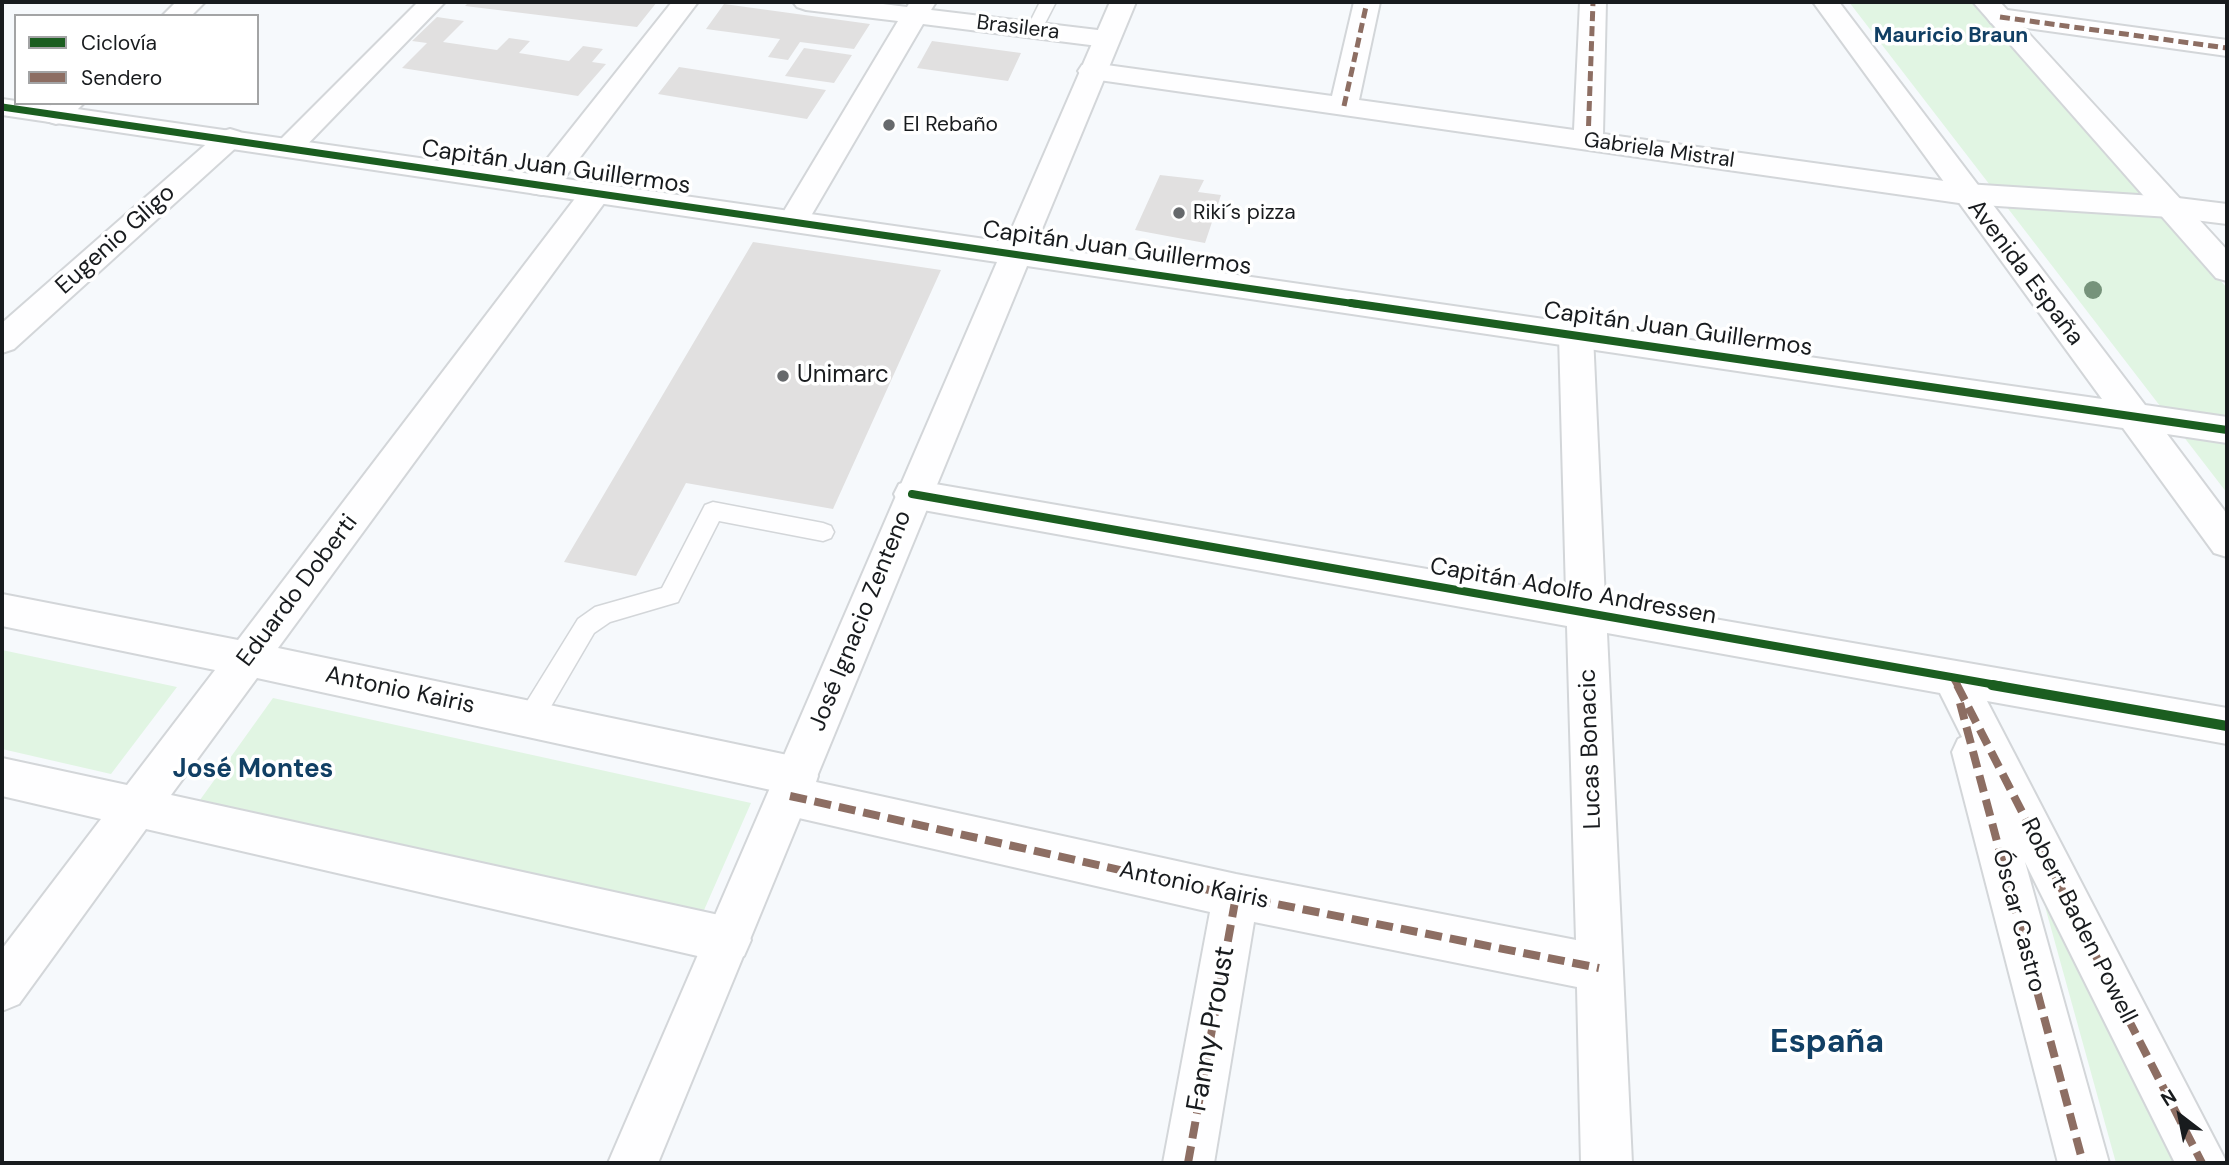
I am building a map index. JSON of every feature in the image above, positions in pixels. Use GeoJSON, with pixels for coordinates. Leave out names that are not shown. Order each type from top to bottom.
{"type":"FeatureCollection","features":[{"type":"Feature","properties":{"kind":"street"},"geometry":{"type":"LineString","coordinates":[[177,14],[192,2]]}},
{"type":"Feature","properties":{"kind":"street"},"geometry":{"type":"LineString","coordinates":[[288,148],[432,2]]}},
{"type":"Feature","properties":{"kind":"street"},"geometry":{"type":"LineString","coordinates":[[542,186],[685,2]]}},
{"type":"Feature","properties":{"kind":"street","name":"Brasilera"},"geometry":{"type":"LineString","coordinates":[[806,2],[919,8],[1034,30],[1106,39]]}},
{"type":"Feature","properties":{"kind":"street","name":"José Ignacio Zenteno"},"geometry":{"type":"LineString","coordinates":[[632,1163],[793,786],[912,494],[1123,2]]}},
{"type":"Feature","properties":{"kind":"street"},"geometry":{"type":"LineString","coordinates":[[1344,106],[1367,2]]}},
{"type":"Feature","properties":{"kind":"street"},"geometry":{"type":"LineString","coordinates":[[1588,141],[1593,2]]}},
{"type":"Feature","properties":{"kind":"street","name":"Avenida España"},"geometry":{"type":"LineString","coordinates":[[1826,2],[2227,542]]}},
{"type":"Feature","properties":{"kind":"street"},"geometry":{"type":"LineString","coordinates":[[793,221],[919,8]]}},
{"type":"Feature","properties":{"kind":"street"},"geometry":{"type":"LineString","coordinates":[[1993,10],[2227,48]]}},
{"type":"Feature","properties":{"kind":"street"},"geometry":{"type":"LineString","coordinates":[[1993,10],[2227,270]]}},
{"type":"Feature","properties":{"kind":"street","name":"Gabriela Mistral"},"geometry":{"type":"LineString","coordinates":[[1092,71],[1966,194],[2170,207],[2227,214]]}},
{"type":"Feature","properties":{"kind":"street","name":"Capitán Juan Guillermos"},"geometry":{"type":"LineString","coordinates":[[2,107],[63,109],[288,148],[594,195],[793,221],[2227,430]]}},
{"type":"Feature","properties":{"kind":"street","name":"Eugenio Gligo"},"geometry":{"type":"LineString","coordinates":[[2,341],[230,138]]}},
{"type":"Feature","properties":{"kind":"street","name":"Eduardo Doberti"},"geometry":{"type":"LineString","coordinates":[[2,987],[594,195]]}},
{"type":"Feature","properties":{"kind":"street","name":"Lucas Bonacic"},"geometry":{"type":"LineString","coordinates":[[1576,335],[1607,1163]]}},
{"type":"Feature","properties":{"kind":"street","name":"Capitán Adolfo Andressen"},"geometry":{"type":"LineString","coordinates":[[912,494],[2227,726]]}},
{"type":"Feature","properties":{"kind":"street","name":"Antonio Kairis"},"geometry":{"type":"LineString","coordinates":[[2,610],[530,719],[1236,895],[1599,968]]}},
{"type":"Feature","properties":{"kind":"street","name":"Óscar Castro"},"geometry":{"type":"LineString","coordinates":[[1954,679],[2083,1163]]}},
{"type":"Feature","properties":{"kind":"street","name":"Robert Baden Powell"},"geometry":{"type":"LineString","coordinates":[[1954,679],[2202,1163]]}},
{"type":"Feature","properties":{"kind":"street"},"geometry":{"type":"LineString","coordinates":[[2,777],[728,940]]}},
{"type":"Feature","properties":{"kind":"street","name":"Fanny Proust"},"geometry":{"type":"LineString","coordinates":[[1188,1163],[1236,895]]}},
{"type":"Feature","properties":{"kind":"lane"},"geometry":{"type":"LineString","coordinates":[[1034,30],[1048,2]]}},
{"type":"Feature","properties":{"kind":"lane"},"geometry":{"type":"LineString","coordinates":[[530,719],[586,626],[603,614],[670,595],[713,511],[823,532]]}},
{"type":"Feature","properties":{"kind":"green space"},"geometry":{"type":"Polygon","coordinates":[[[1849,2],[1973,2],[2227,288],[2227,493],[1849,2]]]}},
{"type":"Feature","properties":{"kind":"green space"},"geometry":{"type":"Polygon","coordinates":[[[2,650],[177,687],[111,774],[2,749],[2,650]]]}},
{"type":"Feature","properties":{"kind":"green space"},"geometry":{"type":"Polygon","coordinates":[[[273,698],[751,803],[701,917],[200,800],[273,698]]]}},
{"type":"Feature","properties":{"kind":"green space"},"geometry":{"type":"Polygon","coordinates":[[[2041,892],[2174,1163],[2116,1163],[2041,892]]]}},
{"type":"Feature","properties":{"kind":"building"},"geometry":{"type":"Polygon","coordinates":[[[469,2],[657,2],[637,27],[465,6],[469,2]]]}},
{"type":"Feature","properties":{"kind":"building"},"geometry":{"type":"Polygon","coordinates":[[[724,4],[870,24],[854,49],[800,42],[788,60],[768,57],[780,39],[706,29],[724,4]]]}},
{"type":"Feature","properties":{"kind":"building"},"geometry":{"type":"Polygon","coordinates":[[[437,17],[464,21],[443,42],[497,50],[509,38],[530,41],[519,53],[569,61],[583,46],[603,49],[592,62],[606,64],[578,96],[402,68],[427,43],[412,41],[437,17]]]}},
{"type":"Feature","properties":{"kind":"building"},"geometry":{"type":"Polygon","coordinates":[[[932,41],[1021,53],[1008,81],[917,68],[932,41]]]}},
{"type":"Feature","properties":{"kind":"building"},"geometry":{"type":"Polygon","coordinates":[[[804,48],[852,55],[834,83],[785,76],[804,48]]]}},
{"type":"Feature","properties":{"kind":"building"},"geometry":{"type":"Polygon","coordinates":[[[679,67],[826,90],[807,119],[658,94],[679,67]]]}},
{"type":"Feature","properties":{"kind":"building","name":"Riki´s pizza"},"geometry":{"type":"Polygon","coordinates":[[[1160,175],[1204,180],[1198,192],[1221,195],[1205,243],[1135,230],[1160,175]]]}},
{"type":"Feature","properties":{"kind":"building","name":"Unimarc"},"geometry":{"type":"Polygon","coordinates":[[[753,242],[941,270],[833,509],[686,483],[636,576],[564,562],[753,242]]]}},
{"type":"Feature","properties":{"kind":"marked path"},"geometry":{"type":"LineString","coordinates":[[1344,106],[1367,2]]}},
{"type":"Feature","properties":{"kind":"marked path"},"geometry":{"type":"LineString","coordinates":[[1588,141],[1593,2]]}},
{"type":"Feature","properties":{"kind":"marked path"},"geometry":{"type":"LineString","coordinates":[[2000,17],[2227,48]]}},
{"type":"Feature","properties":{"kind":"marked path"},"geometry":{"type":"LineString","coordinates":[[1954,679],[2202,1163]]}},
{"type":"Feature","properties":{"kind":"marked path"},"geometry":{"type":"LineString","coordinates":[[1960,703],[2083,1163]]}},
{"type":"Feature","properties":{"kind":"marked path"},"geometry":{"type":"LineString","coordinates":[[790,796],[1236,896],[1599,968]]}},
{"type":"Feature","properties":{"kind":"marked path"},"geometry":{"type":"LineString","coordinates":[[1188,1163],[1236,896]]}},
{"type":"Feature","properties":{"kind":"cycle path"},"geometry":{"type":"LineString","coordinates":[[2,107],[2227,430]]}},
{"type":"Feature","properties":{"kind":"cycle path"},"geometry":{"type":"LineString","coordinates":[[912,494],[2227,726]]}},
{"type":"Feature","properties":{"kind":"place","name":"El Rebaño"},"geometry":{"type":"Point","coordinates":[889,125]}},
{"type":"Feature","properties":{"kind":"place","name":"Riki´s pizza"},"geometry":{"type":"Point","coordinates":[1179,213]}},
{"type":"Feature","properties":{"kind":"place","name":"Unimarc"},"geometry":{"type":"Point","coordinates":[783,376]}},
{"type":"Feature","properties":{"kind":"district","name":"Mauricio Braun"},"geometry":{"type":"Point","coordinates":[1951,36]}},
{"type":"Feature","properties":{"kind":"district","name":"José Montes"},"geometry":{"type":"Point","coordinates":[253,770]}},
{"type":"Feature","properties":{"kind":"district","name":"España"},"geometry":{"type":"Point","coordinates":[1827,1044]}}]}
